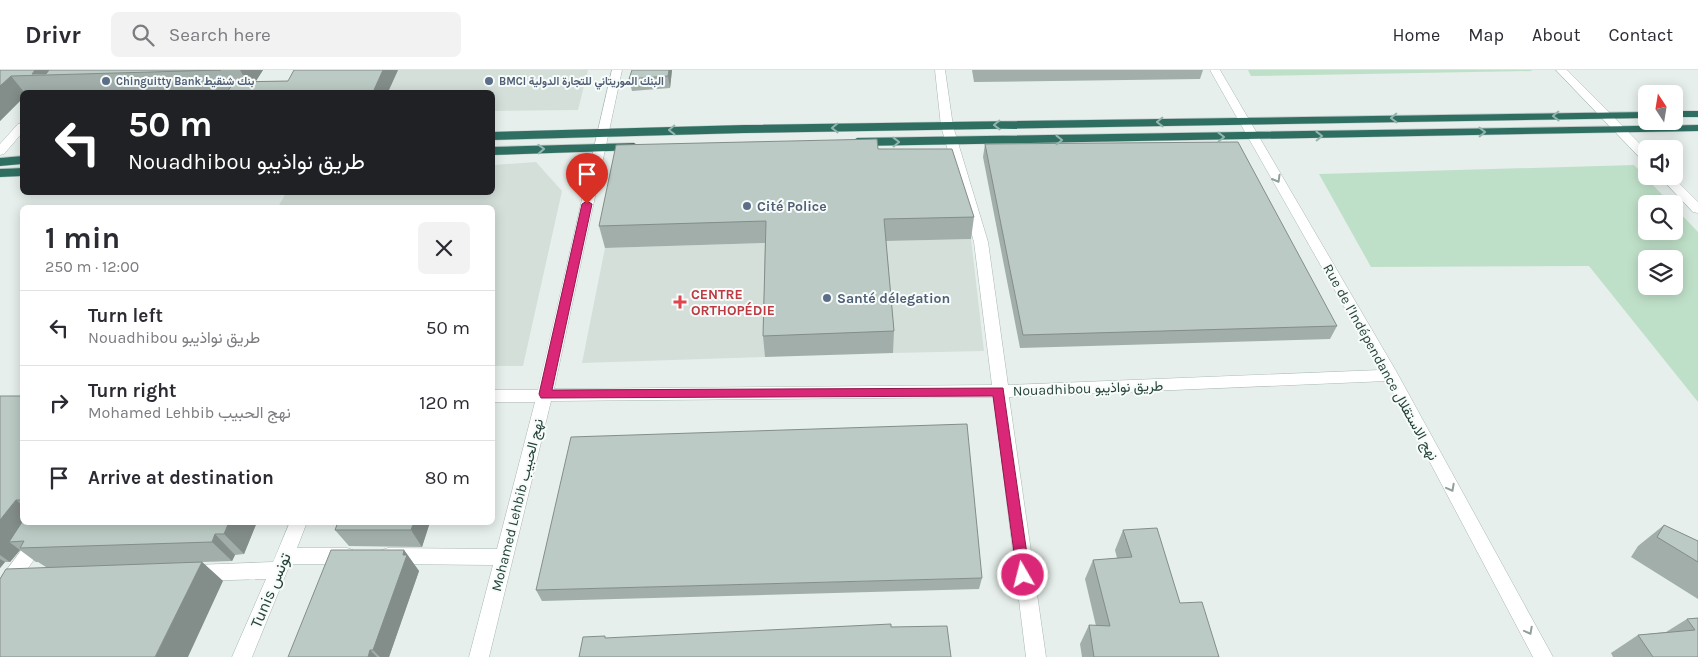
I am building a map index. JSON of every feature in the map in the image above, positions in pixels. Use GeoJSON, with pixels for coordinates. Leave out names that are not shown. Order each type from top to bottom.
{"type":"FeatureCollection","features":[{"type":"Feature","properties":{"kind":"highway"},"geometry":{"type":"LineString","coordinates":[[1683,114],[1698,114]]}},
{"type":"Feature","properties":{"kind":"highway"},"geometry":{"type":"LineString","coordinates":[[495,136],[602,132],[1243,120],[1638,115]]}},
{"type":"Feature","properties":{"kind":"highway"},"geometry":{"type":"LineString","coordinates":[[844,142],[1698,128]]}},
{"type":"Feature","properties":{"kind":"highway"},"geometry":{"type":"LineString","coordinates":[[495,151],[648,146]]}},
{"type":"Feature","properties":{"kind":"highway"},"geometry":{"type":"LineString","coordinates":[[0,162],[20,160]]}},
{"type":"Feature","properties":{"kind":"highway"},"geometry":{"type":"LineString","coordinates":[[0,174],[20,172]]}},
{"type":"Feature","properties":{"kind":"street"},"geometry":{"type":"LineString","coordinates":[[602,132],[617,70]]}},
{"type":"Feature","properties":{"kind":"street"},"geometry":{"type":"LineString","coordinates":[[940,70],[947,126],[981,242],[999,391],[1036,657]]}},
{"type":"Feature","properties":{"kind":"street","name":"Rue de l'Indépendance نهج الاستقلال"},"geometry":{"type":"LineString","coordinates":[[1215,70],[1391,375],[1542,657]]}},
{"type":"Feature","properties":{"kind":"street"},"geometry":{"type":"LineString","coordinates":[[1560,70],[1638,149]]}},
{"type":"Feature","properties":{"kind":"street"},"geometry":{"type":"LineString","coordinates":[[0,151],[20,128]]}},
{"type":"Feature","properties":{"kind":"street","name":"Mohamed Lehbib نهج الحبيب"},"geometry":{"type":"LineString","coordinates":[[479,657],[545,394],[602,132]]}},
{"type":"Feature","properties":{"kind":"street"},"geometry":{"type":"LineString","coordinates":[[1675,185],[1698,209]]}},
{"type":"Feature","properties":{"kind":"street","name":"Nouadhibou طريق نواذيبو"},"geometry":{"type":"LineString","coordinates":[[495,396],[999,391],[1391,375]]}},
{"type":"Feature","properties":{"kind":"street"},"geometry":{"type":"LineString","coordinates":[[0,594],[5,579],[50,525]]}},
{"type":"Feature","properties":{"kind":"street","name":"Tunis تونس"},"geometry":{"type":"LineString","coordinates":[[242,657],[298,525]]}},
{"type":"Feature","properties":{"kind":"street"},"geometry":{"type":"LineString","coordinates":[[179,573],[369,556],[504,557]]}},
{"type":"Feature","properties":{"kind":"street"},"geometry":{"type":"LineString","coordinates":[[5,579],[30,578]]}},
{"type":"Feature","properties":{"kind":"shaded area","name":"BMCI البنك الموريتاني للتجارة الدولية"},"geometry":{"type":"Polygon","coordinates":[[[398,70],[588,70],[578,110],[495,111],[495,90],[389,90],[398,70]]]}},
{"type":"Feature","properties":{"kind":"shaded area"},"geometry":{"type":"Polygon","coordinates":[[[536,162],[562,191],[523,366],[495,366],[495,205],[279,205],[285,195],[495,195],[495,165],[536,162]]]}},
{"type":"Feature","properties":{"kind":"shaded area"},"geometry":{"type":"Polygon","coordinates":[[[971,239],[984,351],[893,353],[883,241],[971,239]]]}},
{"type":"Feature","properties":{"kind":"shaded area","name":"CENTRE ORTHOPÉDIE"},"geometry":{"type":"Polygon","coordinates":[[[768,243],[765,357],[582,363],[605,248],[768,243]]]}},
{"type":"Feature","properties":{"kind":"green space"},"geometry":{"type":"Polygon","coordinates":[[[1248,70],[1531,70],[1532,71],[1251,76],[1248,70]]]}},
{"type":"Feature","properties":{"kind":"green space"},"geometry":{"type":"Polygon","coordinates":[[[1634,165],[1638,169],[1638,185],[1653,185],[1662,195],[1638,195],[1638,240],[1683,240],[1683,216],[1698,232],[1698,402],[1589,266],[1371,267],[1319,174],[1634,165]]]}},
{"type":"Feature","properties":{"kind":"building"},"geometry":{"type":"Polygon","coordinates":[[[0,70],[35,70],[32,74],[46,74],[49,70],[221,70],[11,76],[0,86],[0,70]]]}},
{"type":"Feature","properties":{"kind":"building"},"geometry":{"type":"Polygon","coordinates":[[[294,70],[383,70],[374,90],[228,90],[234,82],[288,81],[294,70]]]}},
{"type":"Feature","properties":{"kind":"building"},"geometry":{"type":"Polygon","coordinates":[[[632,70],[669,70],[668,76],[629,79],[632,70]]]}},
{"type":"Feature","properties":{"kind":"building"},"geometry":{"type":"Polygon","coordinates":[[[877,139],[878,149],[952,149],[974,217],[884,219],[894,331],[763,336],[766,221],[599,226],[616,145],[877,139]]]}},
{"type":"Feature","properties":{"kind":"building"},"geometry":{"type":"Polygon","coordinates":[[[1238,142],[1337,326],[1023,335],[985,144],[1238,142]]]}},
{"type":"Feature","properties":{"kind":"building"},"geometry":{"type":"Polygon","coordinates":[[[0,396],[20,396],[20,500],[16,500],[0,520],[0,396]]]}},
{"type":"Feature","properties":{"kind":"building"},"geometry":{"type":"Polygon","coordinates":[[[967,424],[982,578],[536,590],[571,437],[967,424]]]}},
{"type":"Feature","properties":{"kind":"building"},"geometry":{"type":"Polygon","coordinates":[[[20,525],[228,525],[224,534],[215,534],[212,542],[20,548],[24,541],[9,542],[20,525]]]}},
{"type":"Feature","properties":{"kind":"building"},"geometry":{"type":"Polygon","coordinates":[[[337,525],[413,525],[411,530],[335,530],[337,525]]]}},
{"type":"Feature","properties":{"kind":"building"},"geometry":{"type":"Polygon","coordinates":[[[1664,525],[1698,541],[1698,562],[1657,537],[1664,525]]]}},
{"type":"Feature","properties":{"kind":"building"},"geometry":{"type":"Polygon","coordinates":[[[1157,528],[1180,603],[1202,602],[1219,657],[1094,657],[1089,625],[1110,626],[1093,560],[1132,557],[1123,530],[1157,528]]]}},
{"type":"Feature","properties":{"kind":"building"},"geometry":{"type":"Polygon","coordinates":[[[331,550],[404,550],[403,555],[407,555],[373,650],[370,650],[368,657],[288,657],[331,550]]]}},
{"type":"Feature","properties":{"kind":"building"},"geometry":{"type":"Polygon","coordinates":[[[202,562],[155,657],[0,657],[0,579],[6,569],[202,562]]]}},
{"type":"Feature","properties":{"kind":"building"},"geometry":{"type":"Polygon","coordinates":[[[1698,618],[1698,657],[1653,657],[1638,635],[1695,630],[1687,619],[1698,618]]]}},
{"type":"Feature","properties":{"kind":"building"},"geometry":{"type":"Polygon","coordinates":[[[891,624],[891,627],[947,626],[951,657],[579,657],[583,637],[605,636],[605,638],[891,624]]]}},
{"type":"Feature","properties":{"kind":"place","name":"Chinguitty Bank بنك شنقيط"},"geometry":{"type":"Point","coordinates":[106,81]}},
{"type":"Feature","properties":{"kind":"place","name":"BMCI البنك الموريتاني للتجارة الدولية"},"geometry":{"type":"Point","coordinates":[489,81]}},
{"type":"Feature","properties":{"kind":"place","name":"Cité Police"},"geometry":{"type":"Point","coordinates":[747,206]}},
{"type":"Feature","properties":{"kind":"place","name":"Santé délegation"},"geometry":{"type":"Point","coordinates":[827,298]}},
{"type":"Feature","properties":{"kind":"place","name":"CENTRE ORTHOPÉDIE"},"geometry":{"type":"Point","coordinates":[680,302]}},
{"type":"Feature","properties":{"kind":"route"},"geometry":{"type":"LineString","coordinates":[[587,204],[545,394],[999,391],[1023,575]]}}]}
